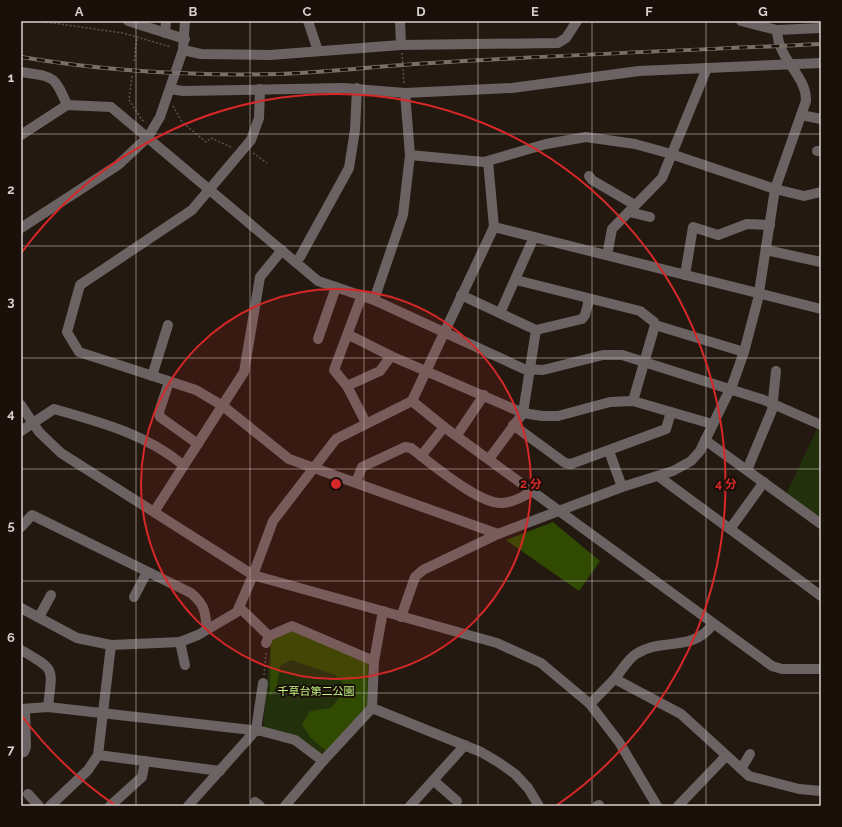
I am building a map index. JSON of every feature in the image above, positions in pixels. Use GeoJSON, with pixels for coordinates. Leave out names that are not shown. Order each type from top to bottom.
{"type":"FeatureCollection","features":[{"type":"Feature","properties":{"kind":"street"},"geometry":{"type":"LineString","coordinates":[[128,21],[184,39]]}},
{"type":"Feature","properties":{"kind":"street"},"geometry":{"type":"LineString","coordinates":[[165,33],[166,21]]}},
{"type":"Feature","properties":{"kind":"street"},"geometry":{"type":"LineString","coordinates":[[21,228],[118,165],[148,137],[160,117],[183,50],[185,21]]}},
{"type":"Feature","properties":{"kind":"street"},"geometry":{"type":"LineString","coordinates":[[308,21],[318,51]]}},
{"type":"Feature","properties":{"kind":"street"},"geometry":{"type":"LineString","coordinates":[[400,21],[402,47]]}},
{"type":"Feature","properties":{"kind":"street"},"geometry":{"type":"LineString","coordinates":[[183,50],[201,54],[270,56],[318,51],[402,47],[558,43],[566,38],[577,21]]}},
{"type":"Feature","properties":{"kind":"street"},"geometry":{"type":"LineString","coordinates":[[741,21],[772,27],[821,28]]}},
{"type":"Feature","properties":{"kind":"street"},"geometry":{"type":"LineString","coordinates":[[401,617],[415,577],[423,570],[498,534],[622,487],[658,476],[691,461],[700,451],[730,389],[744,352],[758,293],[775,189],[806,101],[805,90],[783,56],[772,27]]}},
{"type":"Feature","properties":{"kind":"street"},"geometry":{"type":"LineString","coordinates":[[170,89],[183,91],[357,88],[405,90],[512,88],[638,71],[790,66],[821,63]]}},
{"type":"Feature","properties":{"kind":"street"},"geometry":{"type":"LineString","coordinates":[[607,255],[612,230],[662,178],[707,68]]}},
{"type":"Feature","properties":{"kind":"street"},"geometry":{"type":"LineString","coordinates":[[21,72],[49,76],[58,83],[67,105]]}},
{"type":"Feature","properties":{"kind":"street"},"geometry":{"type":"LineString","coordinates":[[295,262],[300,257],[349,168],[355,130],[357,88]]}},
{"type":"Feature","properties":{"kind":"street"},"geometry":{"type":"LineString","coordinates":[[260,89],[259,118],[251,140],[192,210],[80,285],[67,332],[79,352],[196,390],[223,406],[289,459],[498,534]]}},
{"type":"Feature","properties":{"kind":"street"},"geometry":{"type":"LineString","coordinates":[[374,300],[402,215],[410,155],[405,90]]}},
{"type":"Feature","properties":{"kind":"street"},"geometry":{"type":"LineString","coordinates":[[21,135],[67,105],[111,107],[318,280],[374,300],[512,364],[529,370],[543,370],[558,367],[603,354],[622,355],[774,404],[821,425]]}},
{"type":"Feature","properties":{"kind":"street"},"geometry":{"type":"LineString","coordinates":[[801,115],[821,119]]}},
{"type":"Feature","properties":{"kind":"street"},"geometry":{"type":"LineString","coordinates":[[410,155],[488,161],[546,144],[586,137],[635,144],[671,154],[775,189],[804,196],[821,192]]}},
{"type":"Feature","properties":{"kind":"street"},"geometry":{"type":"LineString","coordinates":[[21,608],[77,638],[111,645],[180,642],[198,635],[237,612],[253,575],[273,521],[336,439],[412,401],[494,227],[488,161]]}},
{"type":"Feature","properties":{"kind":"street"},"geometry":{"type":"LineString","coordinates":[[590,176],[592,180],[632,208],[650,217]]}},
{"type":"Feature","properties":{"kind":"street"},"geometry":{"type":"LineString","coordinates":[[685,275],[693,227],[718,235],[748,224],[770,224]]}},
{"type":"Feature","properties":{"kind":"street"},"geometry":{"type":"LineString","coordinates":[[494,227],[821,309]]}},
{"type":"Feature","properties":{"kind":"street"},"geometry":{"type":"LineString","coordinates":[[500,313],[534,237]]}},
{"type":"Feature","properties":{"kind":"street"},"geometry":{"type":"LineString","coordinates":[[154,512],[244,372],[260,277],[282,250]]}},
{"type":"Feature","properties":{"kind":"street"},"geometry":{"type":"LineString","coordinates":[[766,250],[821,262]]}},
{"type":"Feature","properties":{"kind":"street"},"geometry":{"type":"LineString","coordinates":[[516,280],[589,300],[640,311],[654,322],[655,325],[744,352]]}},
{"type":"Feature","properties":{"kind":"street"},"geometry":{"type":"LineString","coordinates":[[318,339],[336,287]]}},
{"type":"Feature","properties":{"kind":"street"},"geometry":{"type":"LineString","coordinates":[[362,295],[349,335],[334,370],[347,386],[366,423]]}},
{"type":"Feature","properties":{"kind":"street"},"geometry":{"type":"LineString","coordinates":[[461,295],[536,330],[582,319],[585,315],[589,300]]}},
{"type":"Feature","properties":{"kind":"street"},"geometry":{"type":"LineString","coordinates":[[152,376],[168,325]]}},
{"type":"Feature","properties":{"kind":"street"},"geometry":{"type":"LineString","coordinates":[[633,401],[643,362],[655,325]]}},
{"type":"Feature","properties":{"kind":"street"},"geometry":{"type":"LineString","coordinates":[[489,458],[523,413],[536,330]]}},
{"type":"Feature","properties":{"kind":"street"},"geometry":{"type":"LineString","coordinates":[[349,335],[391,356],[523,413],[542,416],[558,416],[610,402],[633,401],[712,424]]}},
{"type":"Feature","properties":{"kind":"street"},"geometry":{"type":"LineString","coordinates":[[347,386],[380,371],[391,356]]}},
{"type":"Feature","properties":{"kind":"street"},"geometry":{"type":"LineString","coordinates":[[747,470],[774,404],[776,371]]}},
{"type":"Feature","properties":{"kind":"street"},"geometry":{"type":"LineString","coordinates":[[169,382],[159,412],[160,417],[198,444]]}},
{"type":"Feature","properties":{"kind":"street"},"geometry":{"type":"LineString","coordinates":[[457,435],[484,396]]}},
{"type":"Feature","properties":{"kind":"street"},"geometry":{"type":"LineString","coordinates":[[412,401],[444,427],[562,511],[713,624],[772,666],[782,669],[821,669]]}},
{"type":"Feature","properties":{"kind":"street"},"geometry":{"type":"LineString","coordinates":[[21,405],[39,432],[61,453],[253,575],[483,639],[541,663],[590,704],[619,742],[657,806]]}},
{"type":"Feature","properties":{"kind":"street"},"geometry":{"type":"LineString","coordinates":[[21,431],[54,410],[100,421],[147,441],[183,465]]}},
{"type":"Feature","properties":{"kind":"street"},"geometry":{"type":"LineString","coordinates":[[513,425],[565,463],[570,464],[609,452],[666,429],[671,412]]}},
{"type":"Feature","properties":{"kind":"street"},"geometry":{"type":"LineString","coordinates":[[421,456],[444,427]]}},
{"type":"Feature","properties":{"kind":"street"},"geometry":{"type":"LineString","coordinates":[[705,440],[821,524]]}},
{"type":"Feature","properties":{"kind":"street"},"geometry":{"type":"LineString","coordinates":[[356,482],[362,467],[405,447],[411,448],[476,496],[501,504],[528,494],[533,490]]}},
{"type":"Feature","properties":{"kind":"street"},"geometry":{"type":"LineString","coordinates":[[609,452],[622,487]]}},
{"type":"Feature","properties":{"kind":"street"},"geometry":{"type":"LineString","coordinates":[[658,476],[821,596]]}},
{"type":"Feature","properties":{"kind":"street"},"geometry":{"type":"LineString","coordinates":[[730,529],[764,482]]}},
{"type":"Feature","properties":{"kind":"street"},"geometry":{"type":"LineString","coordinates":[[21,528],[32,515],[191,593],[200,601],[204,608],[207,629]]}},
{"type":"Feature","properties":{"kind":"street"},"geometry":{"type":"LineString","coordinates":[[134,597],[147,572]]}},
{"type":"Feature","properties":{"kind":"street"},"geometry":{"type":"LineString","coordinates":[[39,617],[51,595]]}},
{"type":"Feature","properties":{"kind":"street"},"geometry":{"type":"LineString","coordinates":[[239,607],[268,640],[292,626],[374,661]]}},
{"type":"Feature","properties":{"kind":"street"},"geometry":{"type":"LineString","coordinates":[[284,806],[372,708],[374,661],[383,611]]}},
{"type":"Feature","properties":{"kind":"street"},"geometry":{"type":"LineString","coordinates":[[590,704],[635,654],[652,647],[696,640],[707,632],[713,624]]}},
{"type":"Feature","properties":{"kind":"street"},"geometry":{"type":"LineString","coordinates":[[180,642],[185,665]]}},
{"type":"Feature","properties":{"kind":"street"},"geometry":{"type":"LineString","coordinates":[[50,806],[88,770],[98,755],[111,645]]}},
{"type":"Feature","properties":{"kind":"street"},"geometry":{"type":"LineString","coordinates":[[21,650],[47,665],[51,672],[48,707]]}},
{"type":"Feature","properties":{"kind":"street"},"geometry":{"type":"LineString","coordinates":[[615,678],[681,714],[749,776],[799,789],[821,791]]}},
{"type":"Feature","properties":{"kind":"street"},"geometry":{"type":"LineString","coordinates":[[188,806],[256,730],[263,683]]}},
{"type":"Feature","properties":{"kind":"street"},"geometry":{"type":"LineString","coordinates":[[21,753],[24,752],[26,747],[23,709],[48,707],[256,730],[278,734],[295,740],[323,761]]}},
{"type":"Feature","properties":{"kind":"street"},"geometry":{"type":"LineString","coordinates":[[372,708],[466,745],[498,762],[515,774],[528,788],[539,806]]}},
{"type":"Feature","properties":{"kind":"street"},"geometry":{"type":"LineString","coordinates":[[410,806],[466,745]]}},
{"type":"Feature","properties":{"kind":"street"},"geometry":{"type":"LineString","coordinates":[[741,769],[750,754]]}},
{"type":"Feature","properties":{"kind":"street"},"geometry":{"type":"LineString","coordinates":[[98,755],[220,771]]}},
{"type":"Feature","properties":{"kind":"street"},"geometry":{"type":"LineString","coordinates":[[678,806],[726,756]]}},
{"type":"Feature","properties":{"kind":"street"},"geometry":{"type":"LineString","coordinates":[[110,806],[142,778],[145,761]]}},
{"type":"Feature","properties":{"kind":"street"},"geometry":{"type":"LineString","coordinates":[[434,780],[457,801]]}},
{"type":"Feature","properties":{"kind":"street"},"geometry":{"type":"LineString","coordinates":[[28,794],[39,806]]}},
{"type":"Feature","properties":{"kind":"path"},"geometry":{"type":"LineString","coordinates":[[38,21],[123,33],[171,47]]}},
{"type":"Feature","properties":{"kind":"path"},"geometry":{"type":"LineString","coordinates":[[134,61],[137,37]]}},
{"type":"Feature","properties":{"kind":"path"},"geometry":{"type":"LineString","coordinates":[[402,47],[405,90]]}},
{"type":"Feature","properties":{"kind":"path"},"geometry":{"type":"LineString","coordinates":[[132,76],[129,100],[142,120],[146,122]]}},
{"type":"Feature","properties":{"kind":"path"},"geometry":{"type":"LineString","coordinates":[[173,106],[182,122],[206,142],[211,138],[233,148]]}},
{"type":"Feature","properties":{"kind":"path"},"geometry":{"type":"LineString","coordinates":[[250,151],[267,163]]}},
{"type":"Feature","properties":{"kind":"path"},"geometry":{"type":"LineString","coordinates":[[263,683],[268,640]]}},
{"type":"Feature","properties":{"kind":"green space"},"geometry":{"type":"Polygon","coordinates":[[[817,429],[821,431],[821,521],[785,496],[817,429]]]}},
{"type":"Feature","properties":{"kind":"green space"},"geometry":{"type":"Polygon","coordinates":[[[553,522],[600,561],[579,591],[506,540],[553,522]]]}},
{"type":"Feature","properties":{"kind":"green space"},"geometry":{"type":"Polygon","coordinates":[[[290,630],[368,662],[367,707],[327,752],[311,738],[302,725],[310,711],[331,708],[347,688],[335,675],[291,660],[280,666],[277,685],[270,697],[271,638],[290,630]]]}},
{"type":"Feature","properties":{"kind":"green space","name":"千草台第二公園"},"geometry":{"type":"Polygon","coordinates":[[[271,638],[372,660],[367,707],[324,755],[319,754],[291,734],[263,727],[271,638]]]}},
{"type":"Feature","properties":{"kind":"railway"},"geometry":{"type":"LineString","coordinates":[[21,57],[84,66],[149,72],[278,74],[480,60],[821,44]]}}]}
